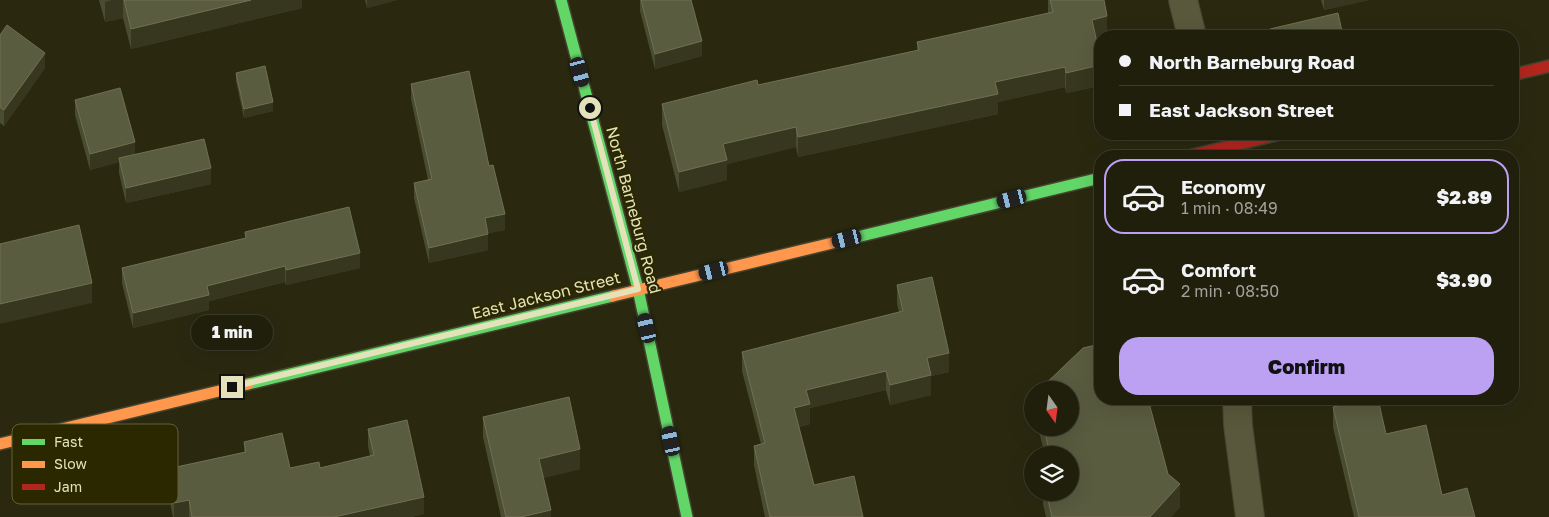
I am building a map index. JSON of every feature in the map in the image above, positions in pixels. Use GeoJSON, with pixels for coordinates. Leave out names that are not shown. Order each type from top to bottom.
{"type":"FeatureCollection","features":[{"type":"Feature","properties":{"kind":"street","name":"North Barneburg Road"},"geometry":{"type":"LineString","coordinates":[[561,0],[638,289],[688,517]]}},
{"type":"Feature","properties":{"kind":"street"},"geometry":{"type":"LineString","coordinates":[[1183,0],[1190,30]]}},
{"type":"Feature","properties":{"kind":"street"},"geometry":{"type":"LineString","coordinates":[[1519,74],[1549,66]]}},
{"type":"Feature","properties":{"kind":"street"},"geometry":{"type":"LineString","coordinates":[[1207,150],[1250,140]]}},
{"type":"Feature","properties":{"kind":"street","name":"East Jackson Street"},"geometry":{"type":"LineString","coordinates":[[82,424],[1094,179]]}},
{"type":"Feature","properties":{"kind":"street"},"geometry":{"type":"LineString","coordinates":[[1237,405],[1238,425],[1250,517]]}},
{"type":"Feature","properties":{"kind":"building"},"geometry":{"type":"Polygon","coordinates":[[[124,0],[251,0],[131,29],[124,0]]]}},
{"type":"Feature","properties":{"kind":"building"},"geometry":{"type":"Polygon","coordinates":[[[641,0],[691,0],[702,41],[655,54],[641,0]]]}},
{"type":"Feature","properties":{"kind":"building"},"geometry":{"type":"Polygon","coordinates":[[[1050,0],[1104,0],[1107,16],[1092,20],[1094,30],[1094,66],[1066,73],[1065,67],[995,82],[998,94],[798,137],[796,127],[723,144],[727,160],[679,172],[662,104],[757,80],[758,85],[919,50],[917,42],[1053,12],[1050,0]]]}},
{"type":"Feature","properties":{"kind":"building"},"geometry":{"type":"Polygon","coordinates":[[[1338,13],[1342,30],[1270,30],[1338,13]]]}},
{"type":"Feature","properties":{"kind":"building"},"geometry":{"type":"Polygon","coordinates":[[[7,25],[45,53],[4,110],[0,107],[0,35],[7,25]]]}},
{"type":"Feature","properties":{"kind":"building"},"geometry":{"type":"Polygon","coordinates":[[[265,66],[273,102],[244,109],[236,73],[265,66]]]}},
{"type":"Feature","properties":{"kind":"building"},"geometry":{"type":"Polygon","coordinates":[[[469,71],[489,166],[493,165],[505,214],[485,218],[488,234],[429,248],[414,183],[432,179],[411,84],[469,71]]]}},
{"type":"Feature","properties":{"kind":"building"},"geometry":{"type":"Polygon","coordinates":[[[120,88],[135,142],[90,154],[75,100],[120,88]]]}},
{"type":"Feature","properties":{"kind":"building"},"geometry":{"type":"Polygon","coordinates":[[[204,139],[211,168],[126,188],[119,158],[204,139]]]}},
{"type":"Feature","properties":{"kind":"building"},"geometry":{"type":"Polygon","coordinates":[[[349,207],[360,253],[286,270],[285,266],[207,286],[209,295],[133,313],[122,268],[246,238],[245,232],[349,207]]]}},
{"type":"Feature","properties":{"kind":"building"},"geometry":{"type":"Polygon","coordinates":[[[79,225],[92,283],[0,304],[0,244],[79,225]]]}},
{"type":"Feature","properties":{"kind":"building"},"geometry":{"type":"Polygon","coordinates":[[[932,277],[949,353],[927,358],[931,375],[890,385],[886,371],[806,390],[810,404],[794,408],[814,485],[854,476],[863,517],[770,517],[754,446],[765,443],[742,352],[903,311],[897,285],[932,277]]]}},
{"type":"Feature","properties":{"kind":"building"},"geometry":{"type":"Polygon","coordinates":[[[1094,345],[1094,405],[1150,405],[1168,474],[1180,484],[1150,517],[1052,517],[1048,501],[1079,501],[1079,446],[1048,446],[1046,436],[1079,436],[1079,381],[1048,381],[1083,348],[1094,345]]]}},
{"type":"Feature","properties":{"kind":"building"},"geometry":{"type":"Polygon","coordinates":[[[569,397],[580,449],[539,459],[551,510],[521,517],[506,517],[483,417],[569,397]]]}},
{"type":"Feature","properties":{"kind":"building"},"geometry":{"type":"Polygon","coordinates":[[[1342,405],[1379,405],[1386,434],[1426,425],[1442,495],[1467,488],[1475,517],[1359,517],[1333,407],[1342,405]]]}},
{"type":"Feature","properties":{"kind":"building"},"geometry":{"type":"Polygon","coordinates":[[[407,420],[424,497],[334,517],[192,517],[189,500],[178,502],[178,467],[246,452],[244,442],[282,433],[290,468],[319,462],[320,468],[374,455],[368,429],[407,420]]]}},
{"type":"Feature","properties":{"kind":"traffic: fast"},"geometry":{"type":"LineString","coordinates":[[561,0],[638,289],[687,517]]}},
{"type":"Feature","properties":{"kind":"traffic: fast"},"geometry":{"type":"LineString","coordinates":[[849,239],[1094,179]]}},
{"type":"Feature","properties":{"kind":"traffic: fast"},"geometry":{"type":"LineString","coordinates":[[248,384],[613,296]]}},
{"type":"Feature","properties":{"kind":"traffic: slow"},"geometry":{"type":"LineString","coordinates":[[613,296],[849,239]]}},
{"type":"Feature","properties":{"kind":"traffic: slow"},"geometry":{"type":"LineString","coordinates":[[83,424],[248,384]]}},
{"type":"Feature","properties":{"kind":"traffic: slow"},"geometry":{"type":"LineString","coordinates":[[0,444],[12,441]]}},
{"type":"Feature","properties":{"kind":"traffic: jam"},"geometry":{"type":"LineString","coordinates":[[1519,73],[1549,66]]}},
{"type":"Feature","properties":{"kind":"traffic: jam"},"geometry":{"type":"LineString","coordinates":[[1214,150],[1255,140]]}},
{"type":"Feature","properties":{"kind":"route"},"geometry":{"type":"LineString","coordinates":[[232,387],[638,289],[590,108]]}}]}
